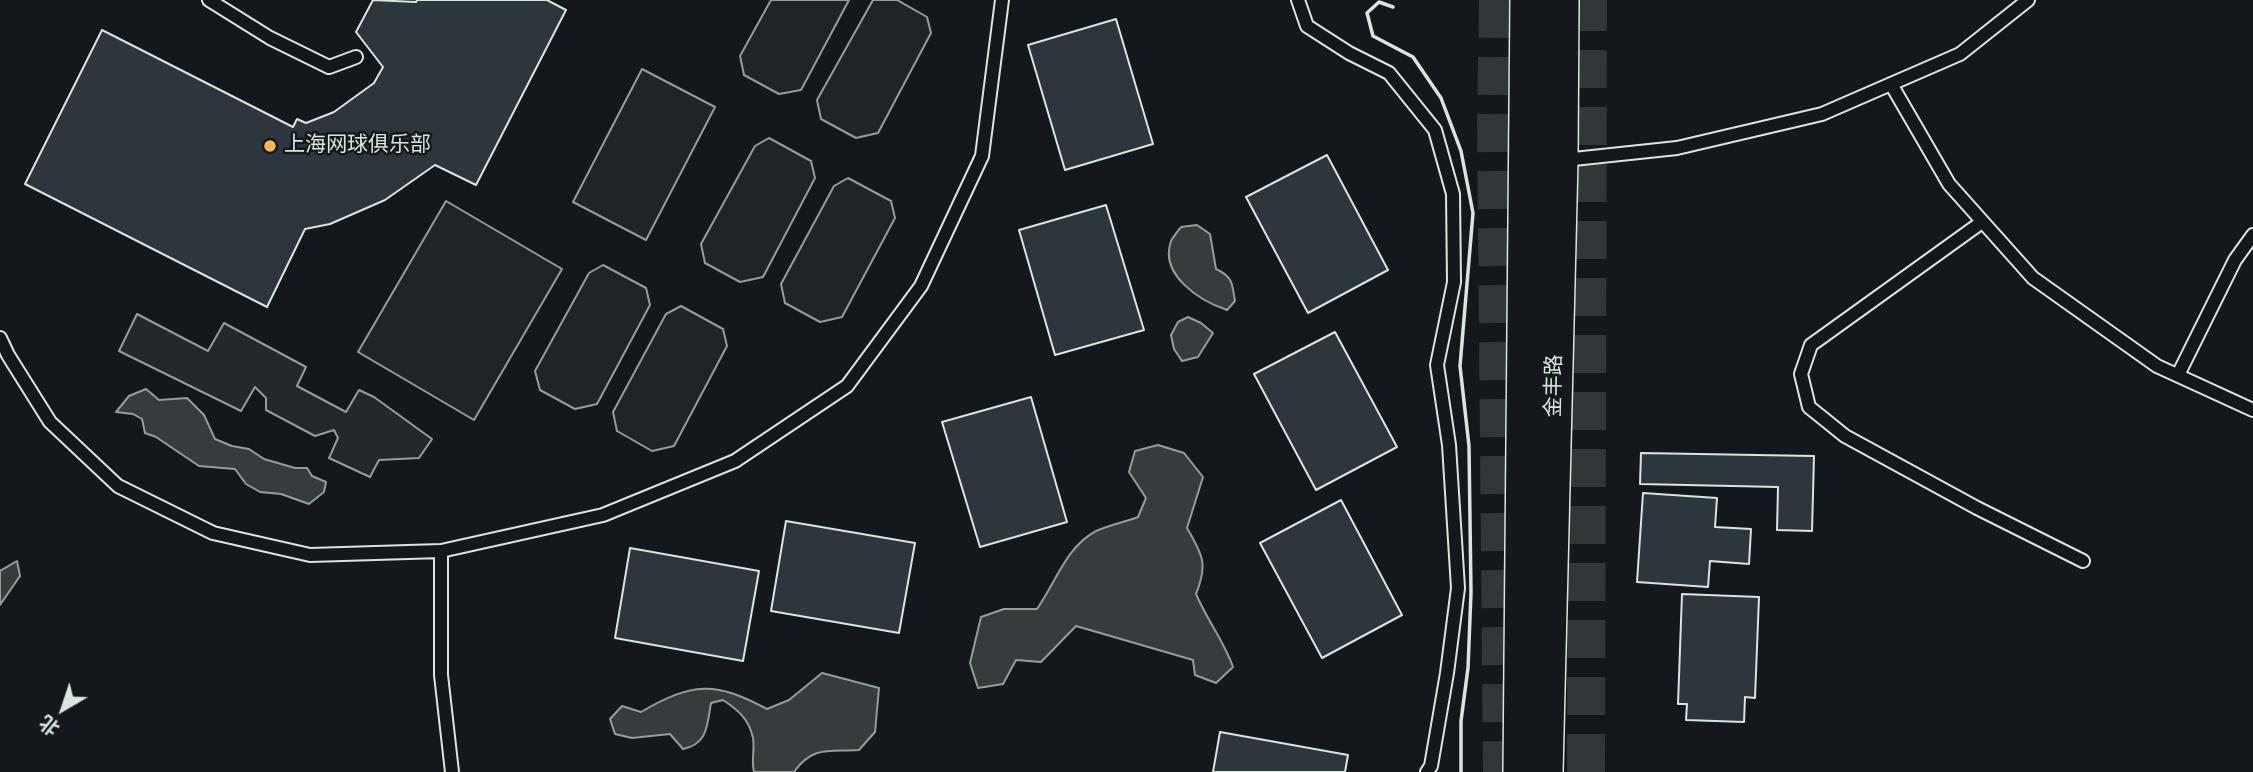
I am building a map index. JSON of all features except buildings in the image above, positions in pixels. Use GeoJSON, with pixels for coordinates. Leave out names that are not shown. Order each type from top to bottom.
{"type":"FeatureCollection","features":[{"type":"Feature","properties":{"kind":"main road"},"geometry":{"type":"LineString","coordinates":[[1521,772],[1528,0]]}},
{"type":"Feature","properties":{"kind":"main road","name":"金丰路"},"geometry":{"type":"LineString","coordinates":[[1545,772],[1560,160],[1561,0]]}},
{"type":"Feature","properties":{"kind":"lane"},"geometry":{"type":"LineString","coordinates":[[208,0],[270,38],[329,67],[356,57]]}},
{"type":"Feature","properties":{"kind":"lane"},"geometry":{"type":"LineString","coordinates":[[0,338],[50,422],[118,486],[213,534],[310,555],[441,551],[603,515],[735,461],[848,386],[921,286],[982,156],[1002,0]]}},
{"type":"Feature","properties":{"kind":"lane"},"geometry":{"type":"LineString","coordinates":[[1298,0],[1307,26],[1349,53],[1389,73],[1435,130],[1453,194],[1454,282],[1437,365],[1449,445],[1458,588],[1447,673],[1431,766],[1427,772]]}},
{"type":"Feature","properties":{"kind":"lane"},"geometry":{"type":"LineString","coordinates":[[1560,160],[1677,148],[1822,114],[1960,54],[2028,0]]}},
{"type":"Feature","properties":{"kind":"lane"},"geometry":{"type":"LineString","coordinates":[[1891,84],[1949,184],[2033,278],[2157,366],[2253,410]]}},
{"type":"Feature","properties":{"kind":"lane"},"geometry":{"type":"LineString","coordinates":[[1982,222],[1811,345],[1801,373],[1809,407],[1845,436],[1977,508],[2083,561]]}},
{"type":"Feature","properties":{"kind":"lane"},"geometry":{"type":"LineString","coordinates":[[2178,375],[2235,260],[2253,235]]}},
{"type":"Feature","properties":{"kind":"lane"},"geometry":{"type":"LineString","coordinates":[[441,551],[441,675],[452,772]]}},
{"type":"Feature","properties":{"kind":"shaded area"},"geometry":{"type":"Polygon","coordinates":[[[771,0],[849,0],[801,90],[779,94],[744,75],[740,56],[771,0]]]}},
{"type":"Feature","properties":{"kind":"shaded area"},"geometry":{"type":"Polygon","coordinates":[[[873,0],[897,0],[927,17],[931,33],[878,133],[856,138],[821,119],[817,100],[873,0]]]}},
{"type":"Feature","properties":{"kind":"shaded area"},"geometry":{"type":"Polygon","coordinates":[[[642,69],[715,107],[646,240],[573,202],[642,69]]]}},
{"type":"Feature","properties":{"kind":"shaded area"},"geometry":{"type":"Polygon","coordinates":[[[769,138],[811,161],[815,178],[763,277],[740,282],[705,263],[701,244],[755,146],[769,138]]]}},
{"type":"Feature","properties":{"kind":"shaded area"},"geometry":{"type":"Polygon","coordinates":[[[848,178],[891,201],[895,218],[842,317],[820,322],[785,303],[781,284],[834,186],[848,178]]]}},
{"type":"Feature","properties":{"kind":"shaded area"},"geometry":{"type":"Polygon","coordinates":[[[446,201],[562,269],[474,420],[358,352],[446,201]]]}},
{"type":"Feature","properties":{"kind":"shaded area"},"geometry":{"type":"Polygon","coordinates":[[[1197,225],[1210,234],[1216,269],[1229,278],[1232,285],[1235,301],[1227,310],[1205,300],[1184,285],[1171,265],[1171,241],[1181,227],[1197,225]]]}},
{"type":"Feature","properties":{"kind":"shaded area"},"geometry":{"type":"Polygon","coordinates":[[[603,265],[646,288],[650,305],[597,404],[575,409],[540,390],[535,371],[589,273],[603,265]]]}},
{"type":"Feature","properties":{"kind":"shaded area"},"geometry":{"type":"Polygon","coordinates":[[[681,306],[723,329],[727,346],[674,446],[652,451],[617,431],[613,412],[666,314],[681,306]]]}},
{"type":"Feature","properties":{"kind":"shaded area"},"geometry":{"type":"Polygon","coordinates":[[[137,314],[208,351],[224,323],[306,367],[297,386],[346,412],[359,390],[374,397],[432,439],[419,458],[379,460],[370,477],[329,458],[338,438],[334,430],[315,436],[266,410],[266,398],[255,387],[241,411],[119,351],[137,314]]]}},
{"type":"Feature","properties":{"kind":"shaded area"},"geometry":{"type":"Polygon","coordinates":[[[1188,317],[1213,333],[1198,357],[1182,361],[1174,349],[1171,335],[1178,322],[1188,317]]]}},
{"type":"Feature","properties":{"kind":"shaded area"},"geometry":{"type":"Polygon","coordinates":[[[146,389],[159,400],[187,398],[204,415],[215,439],[249,449],[264,459],[295,468],[307,468],[312,476],[326,482],[324,492],[309,504],[281,494],[260,492],[246,484],[235,469],[199,466],[156,437],[145,433],[142,419],[133,414],[116,412],[129,396],[146,389]]]}},
{"type":"Feature","properties":{"kind":"shaded area"},"geometry":{"type":"Polygon","coordinates":[[[1158,445],[1184,453],[1203,477],[1187,528],[1200,553],[1203,567],[1196,594],[1233,667],[1216,683],[1195,675],[1193,660],[1076,626],[1041,662],[1016,660],[1003,684],[978,688],[970,663],[981,617],[1004,609],[1037,609],[1077,546],[1096,531],[1138,517],[1146,498],[1129,472],[1135,451],[1158,445]]]}},
{"type":"Feature","properties":{"kind":"shaded area"},"geometry":{"type":"Polygon","coordinates":[[[17,561],[20,576],[0,605],[0,571],[17,561]]]}},
{"type":"Feature","properties":{"kind":"shaded area"},"geometry":{"type":"Polygon","coordinates":[[[822,673],[879,688],[875,732],[859,750],[815,754],[801,763],[794,772],[754,772],[754,747],[749,725],[738,711],[723,700],[711,703],[702,738],[683,749],[670,734],[632,738],[615,734],[610,719],[622,706],[641,712],[675,695],[704,689],[733,693],[767,709],[789,700],[822,673]]]}},
{"type":"Feature","properties":{"kind":"tunnel"},"geometry":{"type":"LineString","coordinates":[[1498,0],[1496,122],[1502,772]]}},
{"type":"Feature","properties":{"kind":"tunnel"},"geometry":{"type":"LineString","coordinates":[[1586,772],[1588,0]]}},
{"type":"Feature","properties":{"kind":"wall"},"geometry":{"type":"LineString","coordinates":[[1393,7],[1379,2],[1367,13],[1373,36],[1413,57],[1441,98],[1461,151],[1473,213],[1460,366],[1469,446],[1471,593],[1468,668],[1461,721],[1461,772]]}},
{"type":"Feature","properties":{"kind":"place","name":"上海网球俱乐部"},"geometry":{"type":"Point","coordinates":[270,146]}}]}
